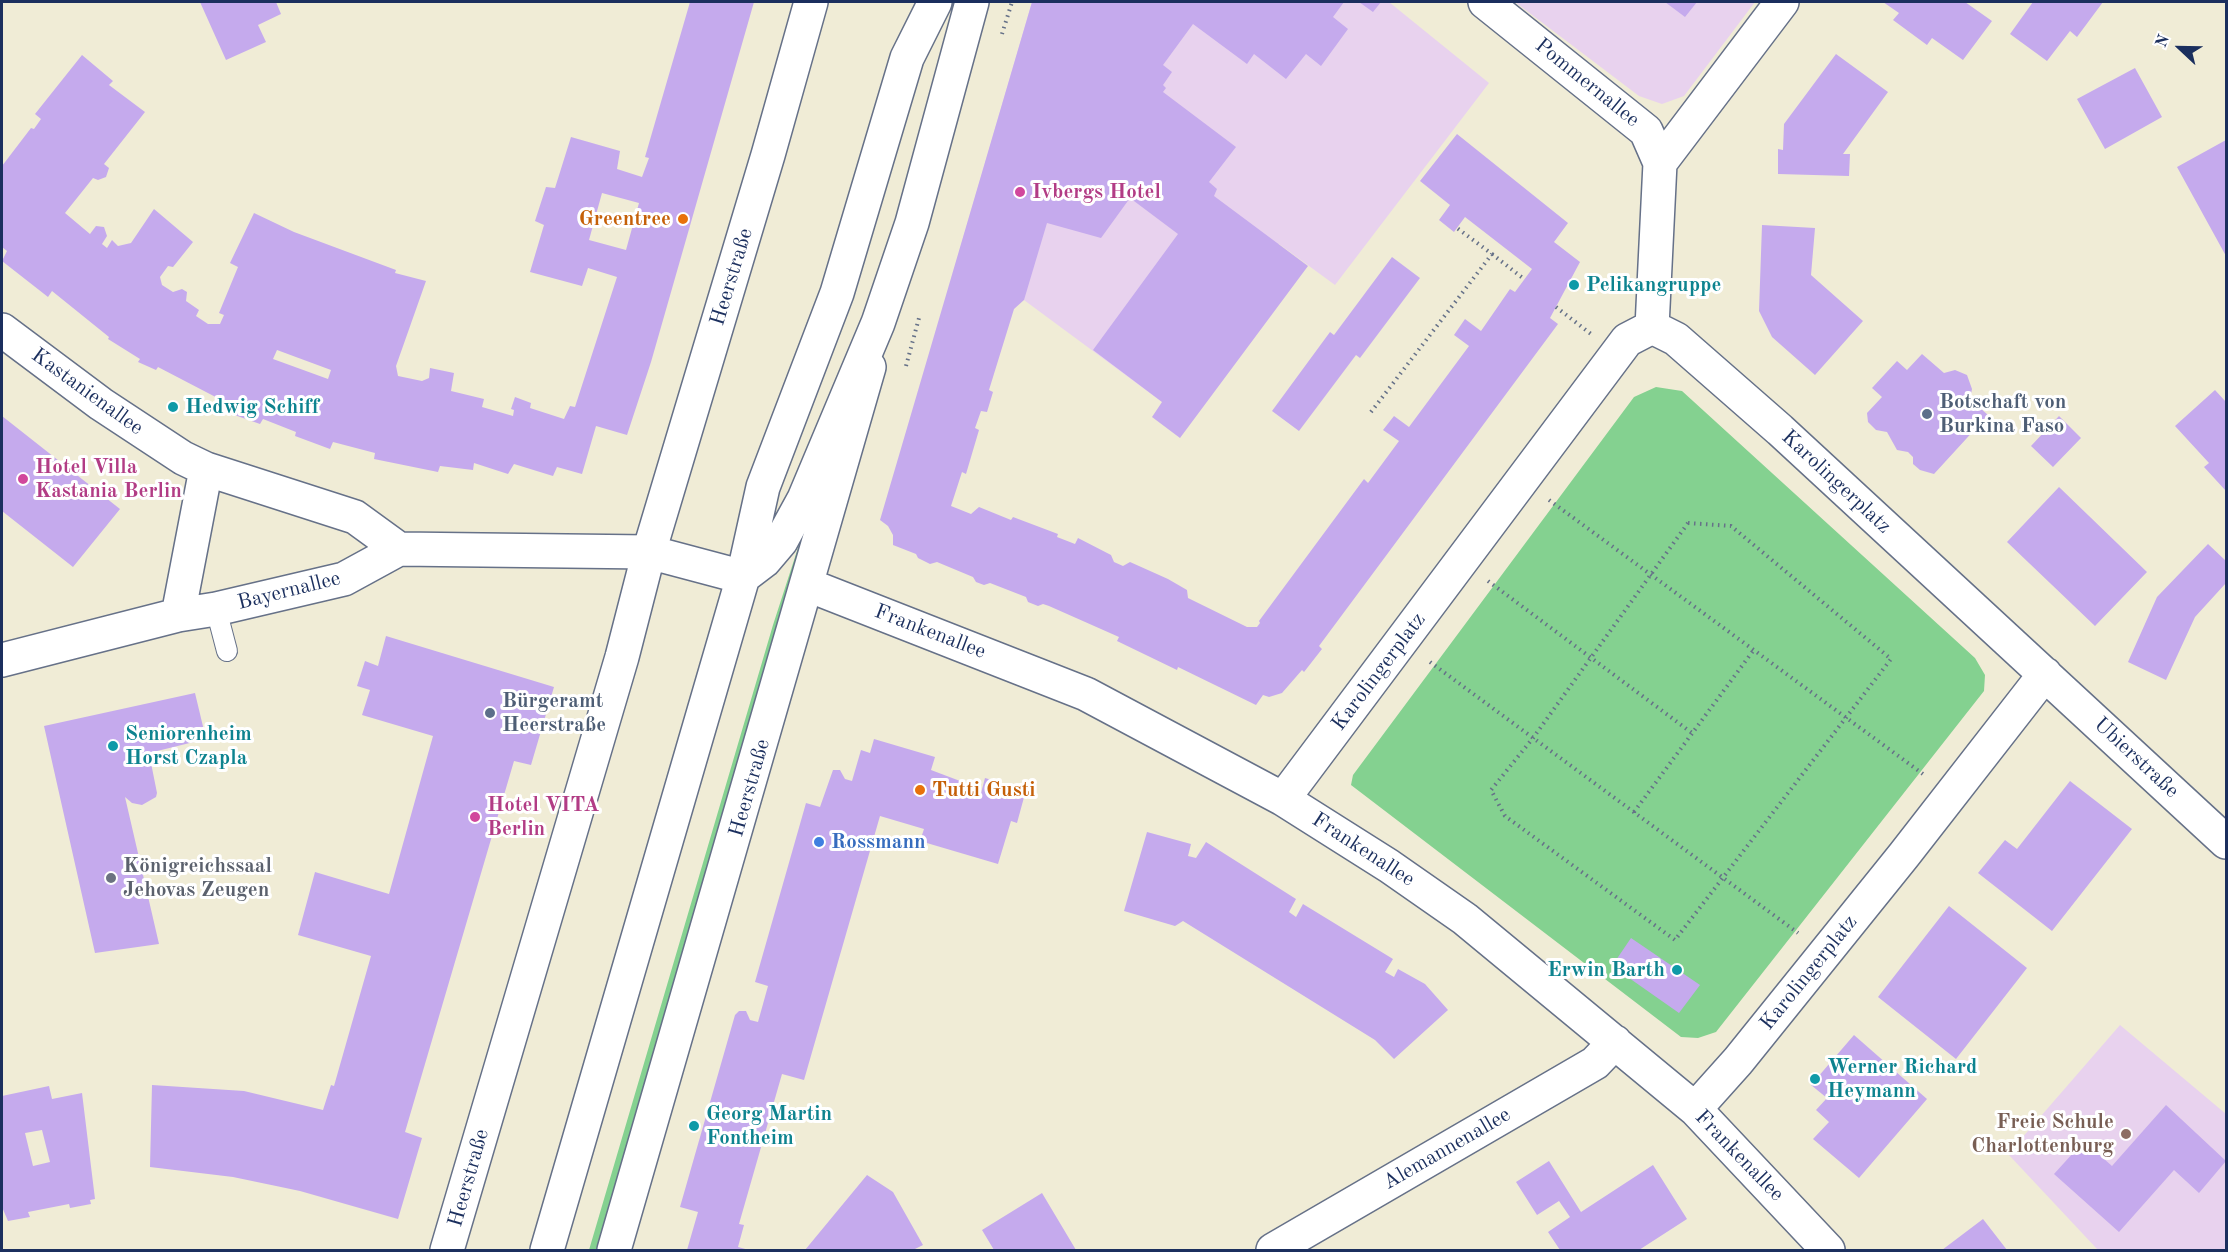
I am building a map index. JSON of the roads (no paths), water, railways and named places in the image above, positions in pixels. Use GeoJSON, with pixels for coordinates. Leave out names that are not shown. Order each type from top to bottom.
{"type":"FeatureCollection","features":[{"type":"Feature","properties":{"kind":"street","name":"Heerstraße"},"geometry":{"type":"LineString","coordinates":[[447,1251],[622,657],[649,552],[768,155],[811,2]]}},
{"type":"Feature","properties":{"kind":"street"},"geometry":{"type":"LineString","coordinates":[[907,58],[912,2]]}},
{"type":"Feature","properties":{"kind":"street"},"geometry":{"type":"LineString","coordinates":[[547,1251],[743,577],[763,488],[837,293],[907,58],[935,2]]}},
{"type":"Feature","properties":{"kind":"street","name":"Heerstraße"},"geometry":{"type":"LineString","coordinates":[[743,577],[764,561],[781,541],[878,323],[912,223],[972,2]]}},
{"type":"Feature","properties":{"kind":"street","name":"Pommernallee"},"geometry":{"type":"LineString","coordinates":[[1485,2],[1646,131],[1660,163],[1652,327]]}},
{"type":"Feature","properties":{"kind":"street"},"geometry":{"type":"LineString","coordinates":[[1660,163],[1782,2]]}},
{"type":"Feature","properties":{"kind":"street","name":"Heerstraße"},"geometry":{"type":"LineString","coordinates":[[614,1251],[865,389],[878,323]]}},
{"type":"Feature","properties":{"kind":"street","name":"Karolingerplatz"},"geometry":{"type":"LineString","coordinates":[[1283,799],[1627,340],[1652,327],[1676,339],[1772,422],[2045,674],[1890,873],[1738,1061],[1695,1109]]}},
{"type":"Feature","properties":{"kind":"street","name":"Kastanienallee"},"geometry":{"type":"LineString","coordinates":[[2,330],[155,441],[206,469],[355,517],[399,549]]}},
{"type":"Feature","properties":{"kind":"street"},"geometry":{"type":"LineString","coordinates":[[178,615],[206,469]]}},
{"type":"Feature","properties":{"kind":"street","name":"Bayernallee"},"geometry":{"type":"LineString","coordinates":[[2,660],[178,615],[216,609],[344,579],[399,549],[649,552]]}},
{"type":"Feature","properties":{"kind":"street"},"geometry":{"type":"LineString","coordinates":[[649,552],[743,577]]}},
{"type":"Feature","properties":{"kind":"street","name":"Frankenallee"},"geometry":{"type":"LineString","coordinates":[[808,585],[1086,694],[1283,799],[1389,866],[1465,919],[1695,1109],[1828,1251]]}},
{"type":"Feature","properties":{"kind":"street","name":"Ubierstraße"},"geometry":{"type":"LineString","coordinates":[[2045,674],[2226,842]]}},
{"type":"Feature","properties":{"kind":"street","name":"Alemannenallee"},"geometry":{"type":"LineString","coordinates":[[1273,1251],[1595,1063],[1615,1042]]}},
{"type":"Feature","properties":{"kind":"lane"},"geometry":{"type":"LineString","coordinates":[[216,609],[227,651]]}},
{"type":"Feature","properties":{"kind":"place","name":"Ivbergs Hotel"},"geometry":{"type":"Point","coordinates":[1020,192]}},
{"type":"Feature","properties":{"kind":"place","name":"Greentree"},"geometry":{"type":"Point","coordinates":[683,219]}},
{"type":"Feature","properties":{"kind":"place","name":"Pelikangruppe"},"geometry":{"type":"Point","coordinates":[1574,285]}},
{"type":"Feature","properties":{"kind":"place","name":"Hedwig Schiff"},"geometry":{"type":"Point","coordinates":[173,407]}},
{"type":"Feature","properties":{"kind":"place","name":"Botschaft von Burkina Faso"},"geometry":{"type":"Point","coordinates":[1927,414]}},
{"type":"Feature","properties":{"kind":"place","name":"Hotel Villa Kastania Berlin"},"geometry":{"type":"Point","coordinates":[23,479]}},
{"type":"Feature","properties":{"kind":"place","name":"Bürgeramt Heerstraße"},"geometry":{"type":"Point","coordinates":[490,713]}},
{"type":"Feature","properties":{"kind":"place","name":"Seniorenheim Horst Czapla"},"geometry":{"type":"Point","coordinates":[113,746]}},
{"type":"Feature","properties":{"kind":"place","name":"Tutti Gusti"},"geometry":{"type":"Point","coordinates":[920,790]}},
{"type":"Feature","properties":{"kind":"place","name":"Hotel VITA Berlin"},"geometry":{"type":"Point","coordinates":[475,817]}},
{"type":"Feature","properties":{"kind":"place","name":"Rossmann"},"geometry":{"type":"Point","coordinates":[819,842]}},
{"type":"Feature","properties":{"kind":"place","name":"Königreichssaal Jehovas Zeugen"},"geometry":{"type":"Point","coordinates":[111,878]}},
{"type":"Feature","properties":{"kind":"place","name":"Erwin Barth"},"geometry":{"type":"Point","coordinates":[1677,970]}},
{"type":"Feature","properties":{"kind":"place","name":"Werner Richard Heymann"},"geometry":{"type":"Point","coordinates":[1815,1079]}},
{"type":"Feature","properties":{"kind":"place","name":"Georg Martin Fontheim"},"geometry":{"type":"Point","coordinates":[694,1126]}},
{"type":"Feature","properties":{"kind":"place","name":"Freie Schule Charlottenburg"},"geometry":{"type":"Point","coordinates":[2126,1134]}}]}
